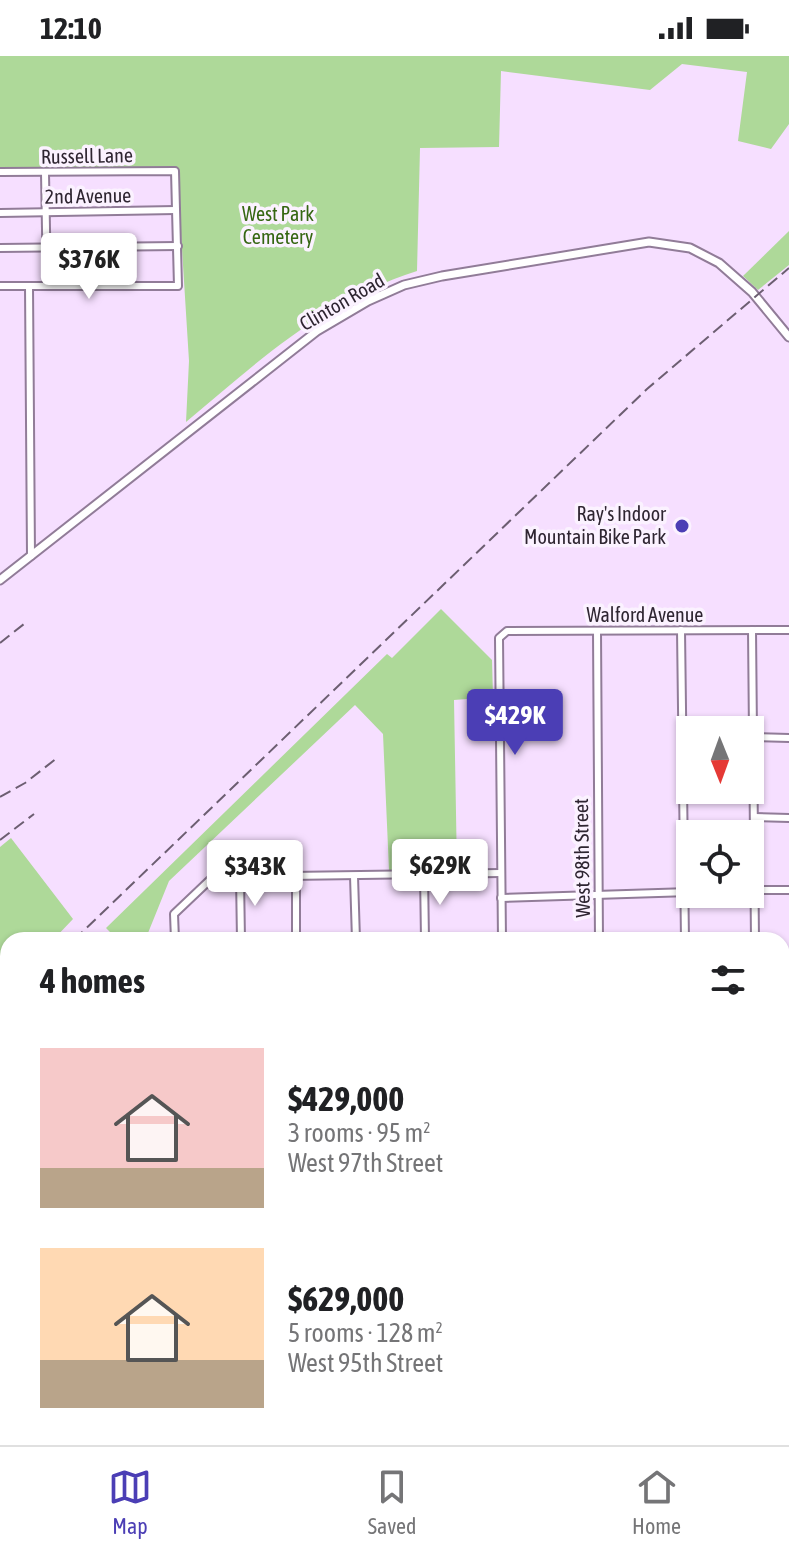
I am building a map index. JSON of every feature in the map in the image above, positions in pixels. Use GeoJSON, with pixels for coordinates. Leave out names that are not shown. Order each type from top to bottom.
{"type":"FeatureCollection","features":[{"type":"Feature","properties":{"kind":"street","name":"Russell Lane"},"geometry":{"type":"LineString","coordinates":[[0,172],[175,171],[176,210]]}},
{"type":"Feature","properties":{"kind":"street"},"geometry":{"type":"LineString","coordinates":[[45,173],[47,285]]}},
{"type":"Feature","properties":{"kind":"street"},"geometry":{"type":"LineString","coordinates":[[0,286],[178,286],[176,210]]}},
{"type":"Feature","properties":{"kind":"street","name":"2nd Avenue"},"geometry":{"type":"LineString","coordinates":[[0,213],[176,210]]}},
{"type":"Feature","properties":{"kind":"street","name":"Clinton Road"},"geometry":{"type":"LineString","coordinates":[[0,580],[317,331],[368,301],[404,285],[623,245],[667,243],[690,248],[719,263],[742,281],[789,337]]}},
{"type":"Feature","properties":{"kind":"street"},"geometry":{"type":"LineString","coordinates":[[0,248],[178,246]]}},
{"type":"Feature","properties":{"kind":"street"},"geometry":{"type":"LineString","coordinates":[[29,286],[31,556]]}},
{"type":"Feature","properties":{"kind":"street"},"geometry":{"type":"LineString","coordinates":[[681,630],[685,820]]}},
{"type":"Feature","properties":{"kind":"street"},"geometry":{"type":"LineString","coordinates":[[752,630],[753,716]]}},
{"type":"Feature","properties":{"kind":"street","name":"Walford Avenue"},"geometry":{"type":"LineString","coordinates":[[501,873],[501,634],[507,631],[789,630]]}},
{"type":"Feature","properties":{"kind":"street","name":"West 98th Street"},"geometry":{"type":"LineString","coordinates":[[597,631],[599,932]]}},
{"type":"Feature","properties":{"kind":"street"},"geometry":{"type":"LineString","coordinates":[[764,737],[789,738]]}},
{"type":"Feature","properties":{"kind":"street"},"geometry":{"type":"LineString","coordinates":[[754,804],[754,820]]}},
{"type":"Feature","properties":{"kind":"street"},"geometry":{"type":"LineString","coordinates":[[754,817],[789,818]]}},
{"type":"Feature","properties":{"kind":"street"},"geometry":{"type":"LineString","coordinates":[[175,932],[174,914],[213,877],[501,873],[502,932]]}},
{"type":"Feature","properties":{"kind":"street"},"geometry":{"type":"LineString","coordinates":[[424,874],[425,932]]}},
{"type":"Feature","properties":{"kind":"street"},"geometry":{"type":"LineString","coordinates":[[354,876],[356,932]]}},
{"type":"Feature","properties":{"kind":"street"},"geometry":{"type":"LineString","coordinates":[[240,877],[241,932]]}},
{"type":"Feature","properties":{"kind":"street"},"geometry":{"type":"LineString","coordinates":[[296,877],[296,932]]}},
{"type":"Feature","properties":{"kind":"street"},"geometry":{"type":"LineString","coordinates":[[764,890],[789,890]]}},
{"type":"Feature","properties":{"kind":"street"},"geometry":{"type":"LineString","coordinates":[[501,898],[676,892]]}},
{"type":"Feature","properties":{"kind":"street"},"geometry":{"type":"LineString","coordinates":[[685,932],[686,908]]}},
{"type":"Feature","properties":{"kind":"street"},"geometry":{"type":"LineString","coordinates":[[753,908],[755,932]]}},
{"type":"Feature","properties":{"kind":"green space","name":"West Park Cemetery"},"geometry":{"type":"Polygon","coordinates":[[[0,56],[789,56],[789,124],[771,149],[738,141],[747,72],[682,64],[650,90],[501,71],[499,147],[420,148],[417,271],[352,299],[294,334],[186,422],[189,361],[177,169],[0,168],[0,56]]]}},
{"type":"Feature","properties":{"kind":"green space"},"geometry":{"type":"Polygon","coordinates":[[[789,231],[789,265],[758,290],[743,276],[789,231]]]}},
{"type":"Feature","properties":{"kind":"green space"},"geometry":{"type":"Polygon","coordinates":[[[441,609],[492,660],[493,697],[454,700],[457,869],[389,870],[383,734],[355,705],[169,881],[148,932],[110,932],[106,928],[387,654],[392,658],[441,609]]]}},
{"type":"Feature","properties":{"kind":"green space"},"geometry":{"type":"Polygon","coordinates":[[[11,838],[73,919],[61,932],[0,932],[0,847],[11,838]]]}},
{"type":"Feature","properties":{"kind":"railway"},"geometry":{"type":"LineString","coordinates":[[82,932],[647,389],[789,268]]}},
{"type":"Feature","properties":{"kind":"railway"},"geometry":{"type":"LineString","coordinates":[[0,643],[24,624]]}},
{"type":"Feature","properties":{"kind":"railway"},"geometry":{"type":"LineString","coordinates":[[0,797],[25,783],[57,758]]}},
{"type":"Feature","properties":{"kind":"railway"},"geometry":{"type":"LineString","coordinates":[[0,840],[34,814]]}},
{"type":"Feature","properties":{"kind":"place","name":"Ray's Indoor Mountain Bike Park"},"geometry":{"type":"Point","coordinates":[682,526]}}]}
